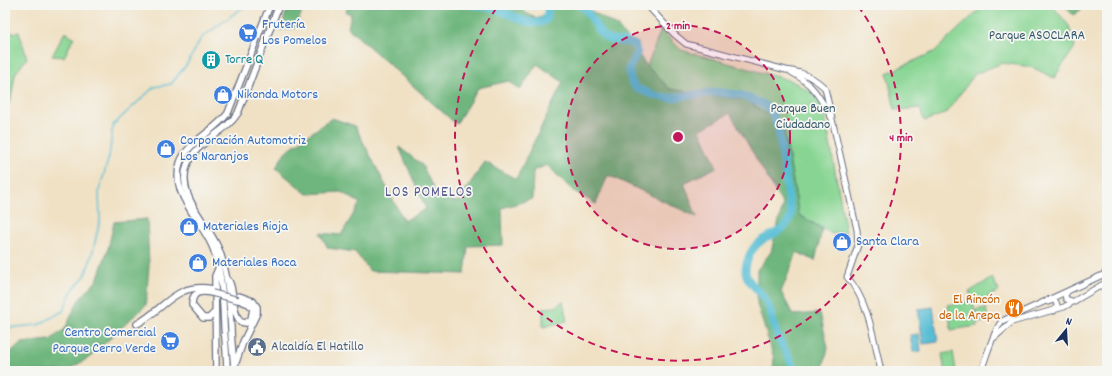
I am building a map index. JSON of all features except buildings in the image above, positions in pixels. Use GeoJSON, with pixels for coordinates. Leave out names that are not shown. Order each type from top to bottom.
{"type":"FeatureCollection","features":[{"type":"Feature","properties":{"kind":"main road"},"geometry":{"type":"LineString","coordinates":[[227,371],[219,266],[209,240],[179,187],[179,168],[187,150],[221,123],[228,113],[270,5]]}},
{"type":"Feature","properties":{"kind":"main road"},"geometry":{"type":"LineString","coordinates":[[239,298],[252,307],[252,317],[248,322],[241,322],[238,318],[233,288],[228,279],[218,249],[185,190],[186,171],[194,153],[227,127],[238,113],[279,5]]}},
{"type":"Feature","properties":{"kind":"main road"},"geometry":{"type":"LineString","coordinates":[[216,371],[215,276],[219,266]]}},
{"type":"Feature","properties":{"kind":"main road"},"geometry":{"type":"LineString","coordinates":[[228,279],[234,370]]}},
{"type":"Feature","properties":{"kind":"main road"},"geometry":{"type":"LineString","coordinates":[[137,324],[149,318],[178,292],[196,287],[253,301],[257,307],[257,314],[244,342],[234,370]]}},
{"type":"Feature","properties":{"kind":"main road"},"geometry":{"type":"LineString","coordinates":[[212,291],[196,293],[192,298],[192,304],[201,316],[206,318],[212,316],[215,312]]}},
{"type":"Feature","properties":{"kind":"street"},"geometry":{"type":"LineString","coordinates":[[648,5],[674,34],[686,44],[786,70],[803,72],[815,79],[825,88],[857,230],[858,245],[847,277],[852,282],[864,308],[881,371]]}},
{"type":"Feature","properties":{"kind":"street"},"geometry":{"type":"LineString","coordinates":[[786,70],[802,78],[815,89],[833,121]]}},
{"type":"Feature","properties":{"kind":"street"},"geometry":{"type":"LineString","coordinates":[[981,371],[995,332],[1002,321],[1107,273]]}},
{"type":"Feature","properties":{"kind":"street"},"geometry":{"type":"LineString","coordinates":[[994,338],[1008,324],[1017,320],[1054,311],[1075,302],[1107,282]]}},
{"type":"Feature","properties":{"kind":"street"},"geometry":{"type":"LineString","coordinates":[[1069,290],[1065,297],[1067,300],[1075,302]]}},
{"type":"Feature","properties":{"kind":"street"},"geometry":{"type":"LineString","coordinates":[[1038,304],[1055,301],[1057,305],[1054,311]]}},
{"type":"Feature","properties":{"kind":"green space"},"geometry":{"type":"Polygon","coordinates":[[[289,5],[305,5],[295,28],[280,30],[289,5]]]}},
{"type":"Feature","properties":{"kind":"green space"},"geometry":{"type":"Polygon","coordinates":[[[348,5],[520,5],[524,12],[537,19],[557,5],[582,5],[619,28],[647,66],[670,89],[746,100],[783,125],[799,215],[822,229],[815,261],[797,252],[781,292],[793,315],[820,313],[828,348],[822,371],[773,371],[774,358],[757,304],[757,270],[771,252],[783,205],[730,113],[700,130],[717,167],[684,183],[697,217],[608,175],[596,204],[572,190],[547,165],[533,171],[532,199],[502,208],[503,245],[468,246],[465,274],[370,271],[355,252],[328,248],[320,233],[341,235],[360,203],[341,192],[307,194],[276,168],[285,152],[332,118],[355,126],[404,221],[426,209],[399,147],[422,165],[437,196],[457,202],[485,162],[516,179],[563,82],[537,64],[520,90],[509,81],[478,88],[456,124],[348,28],[351,14],[346,12],[348,5]]]}},
{"type":"Feature","properties":{"kind":"green space","name":"Parque ASOCLARA"},"geometry":{"type":"Polygon","coordinates":[[[984,5],[1052,5],[1069,26],[1075,47],[1054,78],[1032,67],[1002,63],[975,74],[945,114],[924,121],[920,108],[895,110],[887,73],[934,52],[984,5]]]}},
{"type":"Feature","properties":{"kind":"green space"},"geometry":{"type":"Polygon","coordinates":[[[1063,5],[1088,5],[1073,15],[1063,5]]]}},
{"type":"Feature","properties":{"kind":"green space","name":"Parque Buen Ciudadano"},"geometry":{"type":"Polygon","coordinates":[[[661,30],[681,50],[792,81],[814,94],[824,109],[846,232],[832,234],[799,215],[783,125],[670,89],[647,66],[661,30]]]}},
{"type":"Feature","properties":{"kind":"green space"},"geometry":{"type":"Polygon","coordinates":[[[19,32],[27,58],[15,74],[11,99],[5,111],[5,34],[19,32]]]}},
{"type":"Feature","properties":{"kind":"green space"},"geometry":{"type":"Polygon","coordinates":[[[65,32],[74,37],[64,57],[52,56],[65,32]]]}},
{"type":"Feature","properties":{"kind":"green space"},"geometry":{"type":"Polygon","coordinates":[[[147,219],[149,265],[146,305],[90,357],[66,371],[5,371],[5,357],[21,343],[50,340],[65,329],[78,301],[97,280],[108,249],[114,222],[147,219]]]}},
{"type":"Feature","properties":{"kind":"green space"},"geometry":{"type":"Polygon","coordinates":[[[992,278],[999,291],[976,304],[969,292],[992,278]]]}},
{"type":"Feature","properties":{"kind":"green space"},"geometry":{"type":"Polygon","coordinates":[[[563,301],[567,321],[543,327],[543,308],[556,307],[563,301]]]}},
{"type":"Feature","properties":{"kind":"green space"},"geometry":{"type":"Polygon","coordinates":[[[973,301],[977,326],[951,330],[948,305],[973,301]]]}},
{"type":"Feature","properties":{"kind":"green space"},"geometry":{"type":"Polygon","coordinates":[[[986,308],[988,321],[978,323],[976,310],[986,308]]]}},
{"type":"Feature","properties":{"kind":"green space"},"geometry":{"type":"Polygon","coordinates":[[[953,352],[956,371],[945,371],[942,354],[953,352]]]}},
{"type":"Feature","properties":{"kind":"water"},"geometry":{"type":"Polygon","coordinates":[[[933,307],[938,342],[923,344],[918,309],[933,307]]]}},
{"type":"Feature","properties":{"kind":"water"},"geometry":{"type":"Polygon","coordinates":[[[919,334],[921,351],[913,352],[910,335],[919,334]]]}},
{"type":"Feature","properties":{"kind":"waterway"},"geometry":{"type":"LineString","coordinates":[[5,328],[38,325],[63,311],[71,292],[85,276],[92,255],[100,220],[99,191],[109,157],[113,125],[154,87],[171,84],[187,64],[201,38],[246,5]]}},
{"type":"Feature","properties":{"kind":"waterway"},"geometry":{"type":"LineString","coordinates":[[473,5],[498,10],[522,20],[534,23],[546,20],[549,5]]}},
{"type":"Feature","properties":{"kind":"waterway"},"geometry":{"type":"LineString","coordinates":[[580,5],[584,8],[605,37],[635,45],[637,53],[629,68],[631,81],[636,88],[656,96],[670,98],[717,92],[741,95],[763,104],[771,111],[778,127],[791,215],[783,228],[753,248],[747,260],[745,272],[749,280],[767,302],[777,335],[791,361],[794,371]]}},
{"type":"Feature","properties":{"kind":"place","name":"Frutería Los Pomelos"},"geometry":{"type":"Point","coordinates":[248,33]}},
{"type":"Feature","properties":{"kind":"place","name":"Torre Q"},"geometry":{"type":"Point","coordinates":[211,60]}},
{"type":"Feature","properties":{"kind":"place","name":"Nikonda Motors"},"geometry":{"type":"Point","coordinates":[223,95]}},
{"type":"Feature","properties":{"kind":"place","name":"Corporación Automotriz Los Naranjos"},"geometry":{"type":"Point","coordinates":[166,149]}},
{"type":"Feature","properties":{"kind":"place","name":"Materiales Rioja"},"geometry":{"type":"Point","coordinates":[189,227]}},
{"type":"Feature","properties":{"kind":"place","name":"Santa Clara"},"geometry":{"type":"Point","coordinates":[842,242]}},
{"type":"Feature","properties":{"kind":"place","name":"Materiales Roca"},"geometry":{"type":"Point","coordinates":[198,263]}},
{"type":"Feature","properties":{"kind":"place","name":"El Rincón de la Arepa"},"geometry":{"type":"Point","coordinates":[1014,308]}},
{"type":"Feature","properties":{"kind":"place","name":"Centro Comercial Parque Cerro Verde"},"geometry":{"type":"Point","coordinates":[170,341]}},
{"type":"Feature","properties":{"kind":"place","name":"Alcaldía El Hatillo"},"geometry":{"type":"Point","coordinates":[257,347]}},
{"type":"Feature","properties":{"kind":"district","name":"LOS POMELOS"},"geometry":{"type":"Point","coordinates":[429,193]}}]}
